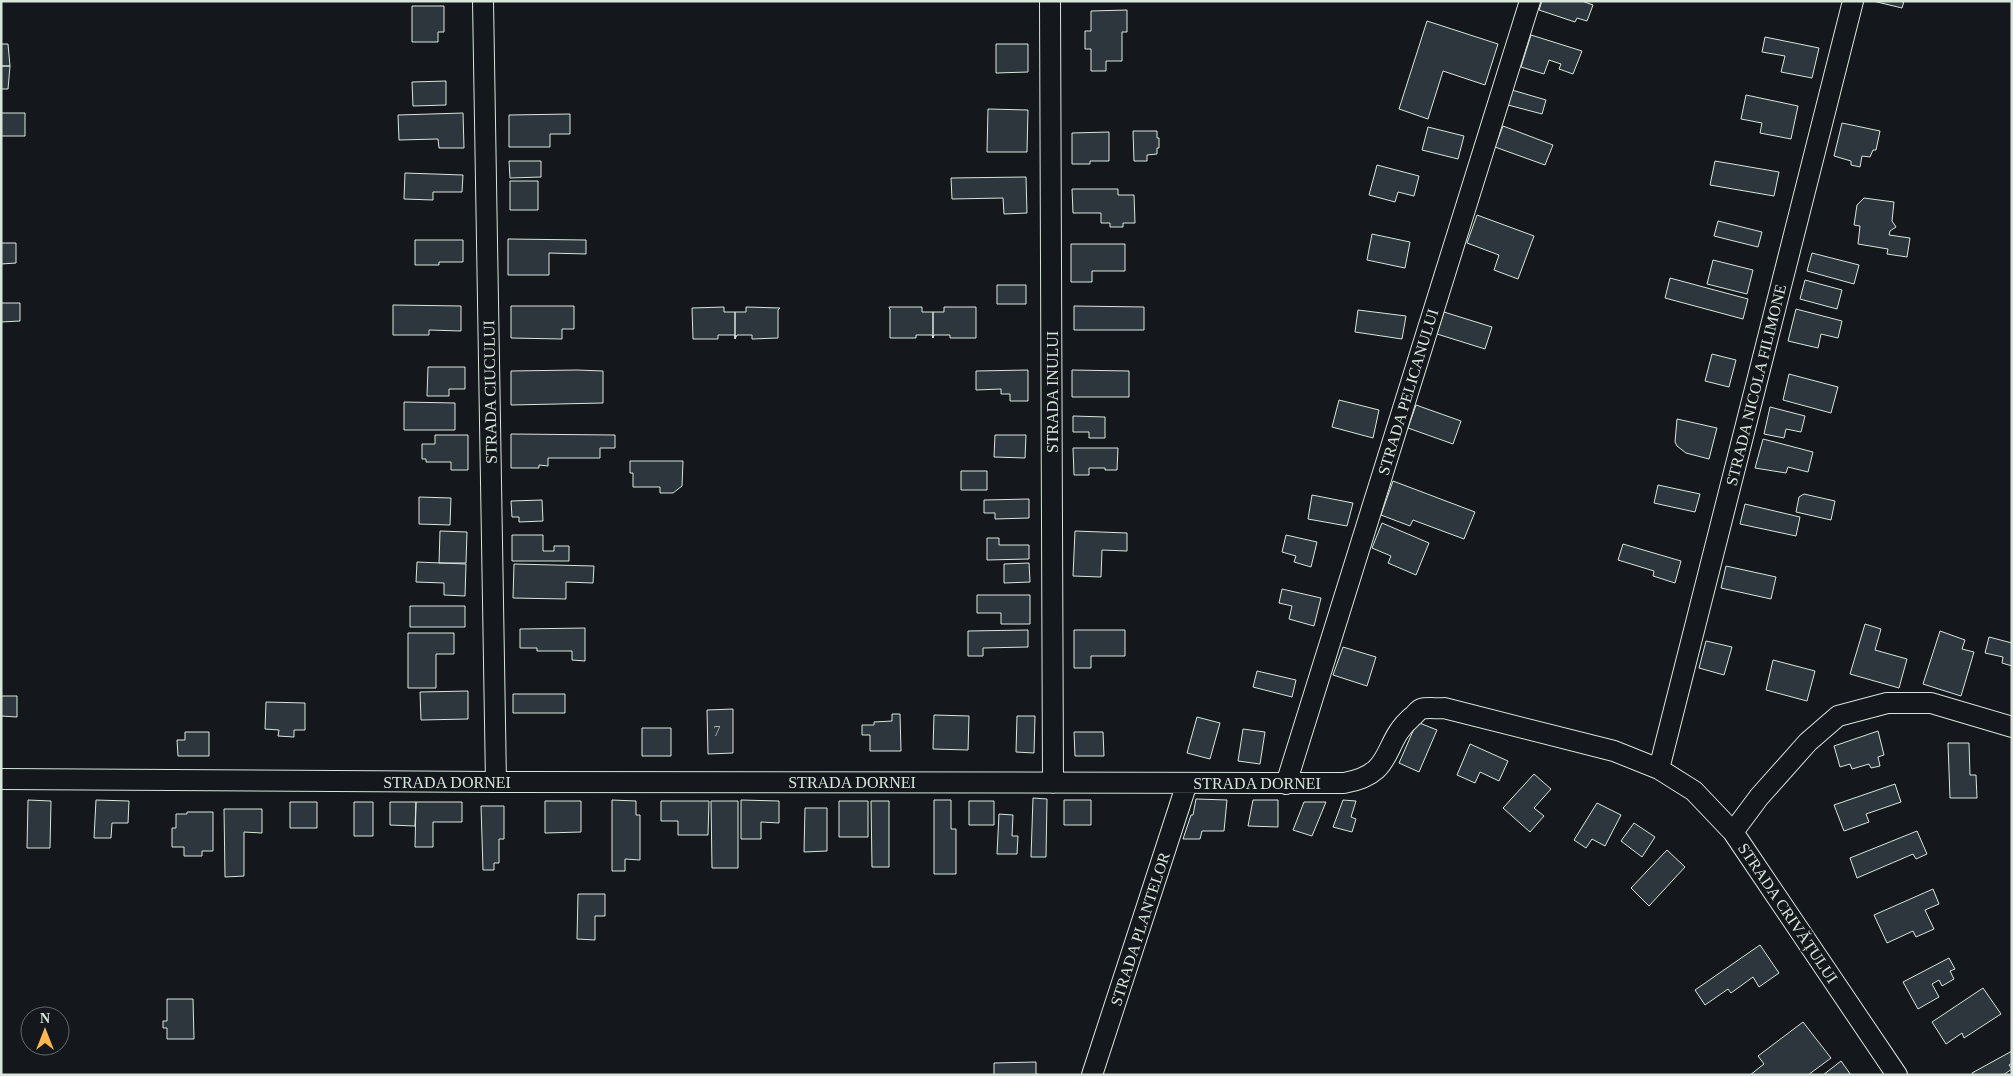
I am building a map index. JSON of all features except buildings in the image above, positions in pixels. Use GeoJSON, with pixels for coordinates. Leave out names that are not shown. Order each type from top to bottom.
{"type":"FeatureCollection","features":[{"type":"Feature","properties":{"kind":"street","name":"STRADA CIUCULUI"},"geometry":{"type":"LineString","coordinates":[[484,1],[496,782]]}},
{"type":"Feature","properties":{"kind":"street","name":"STRADA INULUI"},"geometry":{"type":"LineString","coordinates":[[1050,1],[1054,782]]}},
{"type":"Feature","properties":{"kind":"street","name":"STRADA PELICANULUI"},"geometry":{"type":"LineString","coordinates":[[1286,784],[1530,1]]}},
{"type":"Feature","properties":{"kind":"street","name":"STRADA NICOLA FILIMONE"},"geometry":{"type":"LineString","coordinates":[[1659,769],[1853,1]]}},
{"type":"Feature","properties":{"kind":"street"},"geometry":{"type":"LineString","coordinates":[[1733,832],[1759,796],[1802,749],[1838,716],[1887,703],[1931,703],[2012,727]]}},
{"type":"Feature","properties":{"kind":"street","name":"STRADA DORNEI"},"geometry":{"type":"LineString","coordinates":[[1,778],[496,782],[1344,783],[1361,780],[1375,772],[1404,724],[1421,709],[1444,708],[1605,748],[1659,769]]}},
{"type":"Feature","properties":{"kind":"street","name":"STRADA CRIVĂȚULUI"},"geometry":{"type":"LineString","coordinates":[[1659,769],[1694,791],[1733,832],[1898,1075]]}},
{"type":"Feature","properties":{"kind":"street","name":"STRADA PLANTELOR"},"geometry":{"type":"LineString","coordinates":[[1092,1075],[1187,783]]}}]}
